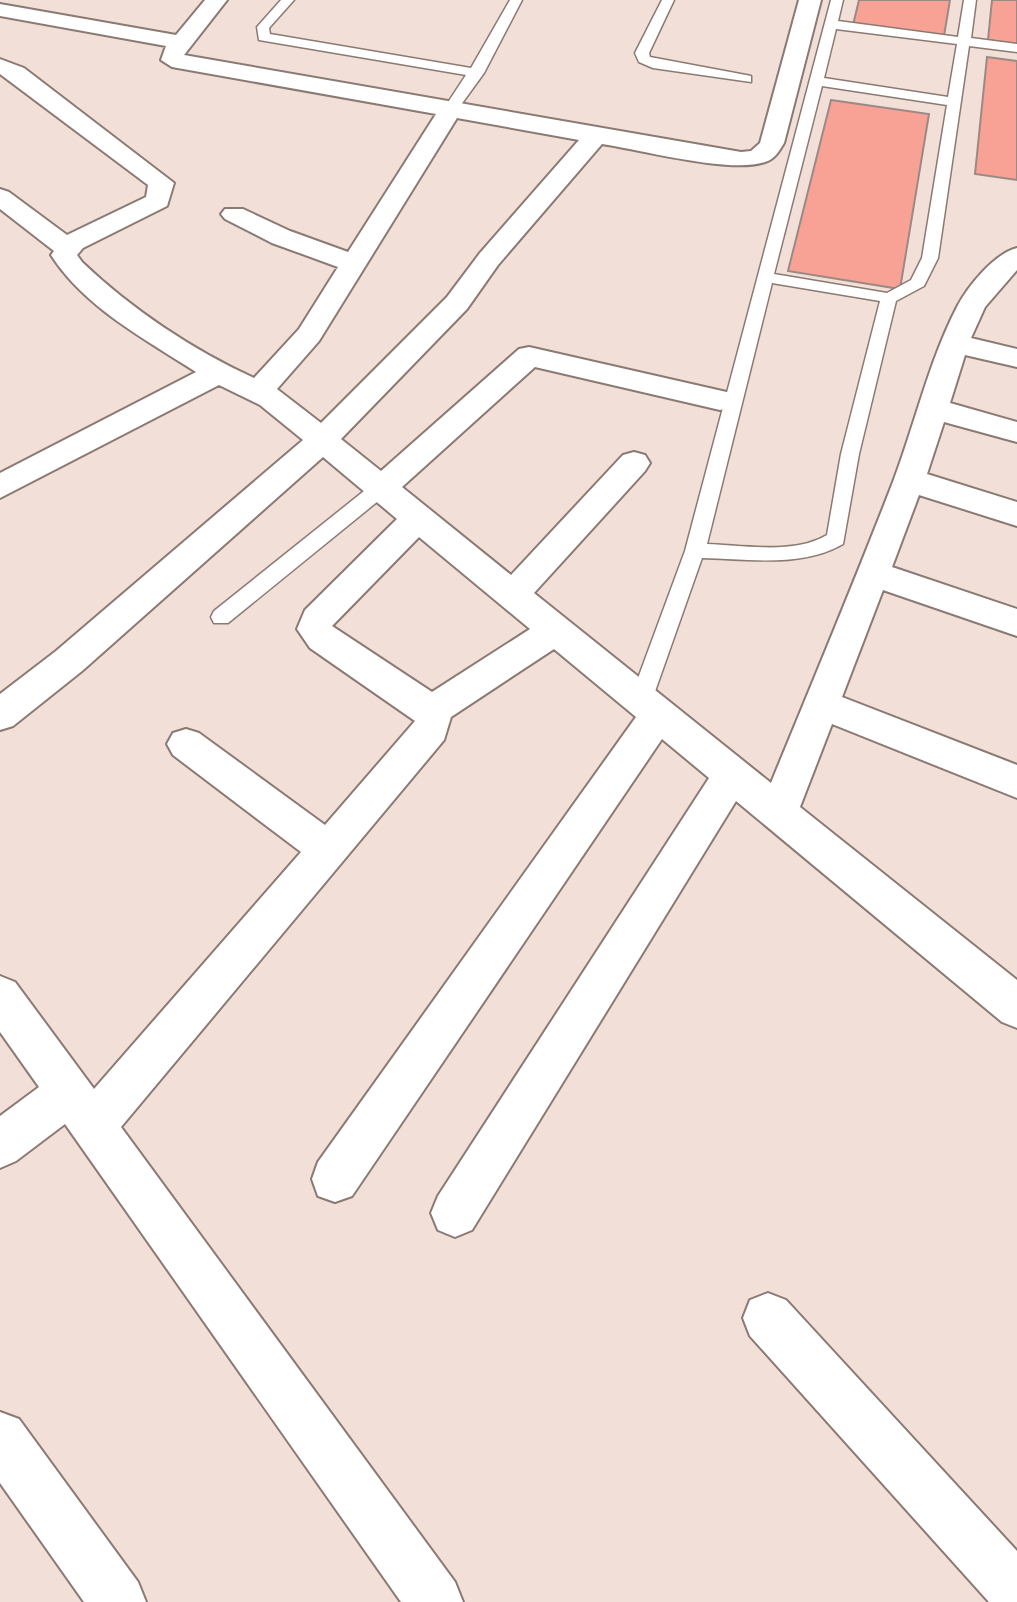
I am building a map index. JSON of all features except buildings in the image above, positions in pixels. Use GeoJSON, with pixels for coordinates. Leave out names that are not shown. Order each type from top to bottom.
{"type":"FeatureCollection","features":[{"type":"Feature","properties":{"kind":"street"},"geometry":{"type":"LineString","coordinates":[[216,0],[171,56],[180,62],[741,159],[757,158],[767,152],[810,0]]}},
{"type":"Feature","properties":{"kind":"street"},"geometry":{"type":"LineString","coordinates":[[0,10],[181,43]]}},
{"type":"Feature","properties":{"kind":"street"},"geometry":{"type":"LineString","coordinates":[[0,66],[16,73],[161,183],[158,201],[74,242],[64,254],[68,267],[150,330],[219,373],[271,398],[1017,1006]]}},
{"type":"Feature","properties":{"kind":"street"},"geometry":{"type":"LineString","coordinates":[[258,392],[309,335],[356,264],[450,110]]}},
{"type":"Feature","properties":{"kind":"street"},"geometry":{"type":"LineString","coordinates":[[0,715],[69,661],[322,440],[457,303],[489,259],[596,136]]}},
{"type":"Feature","properties":{"kind":"street"},"geometry":{"type":"LineString","coordinates":[[0,197],[68,249]]}},
{"type":"Feature","properties":{"kind":"street"},"geometry":{"type":"LineString","coordinates":[[233,214],[281,237],[356,264]]}},
{"type":"Feature","properties":{"kind":"street"},"geometry":{"type":"LineString","coordinates":[[779,812],[909,480],[955,343],[972,305],[1010,271]]}},
{"type":"Feature","properties":{"kind":"street"},"geometry":{"type":"LineString","coordinates":[[955,343],[1017,358]]}},
{"type":"Feature","properties":{"kind":"street"},"geometry":{"type":"LineString","coordinates":[[381,488],[529,356],[536,355],[720,400]]}},
{"type":"Feature","properties":{"kind":"street"},"geometry":{"type":"LineString","coordinates":[[0,487],[219,373]]}},
{"type":"Feature","properties":{"kind":"street"},"geometry":{"type":"LineString","coordinates":[[933,409],[1017,432]]}},
{"type":"Feature","properties":{"kind":"street"},"geometry":{"type":"LineString","coordinates":[[512,595],[634,463]]}},
{"type":"Feature","properties":{"kind":"street"},"geometry":{"type":"LineString","coordinates":[[909,480],[1017,514]]}},
{"type":"Feature","properties":{"kind":"street"},"geometry":{"type":"LineString","coordinates":[[0,1144],[82,1108],[328,850],[430,729],[434,719],[429,712],[322,638],[314,629],[317,619],[418,518]]}},
{"type":"Feature","properties":{"kind":"street"},"geometry":{"type":"LineString","coordinates":[[873,573],[1017,622]]}},
{"type":"Feature","properties":{"kind":"street"},"geometry":{"type":"LineString","coordinates":[[429,712],[555,630]]}},
{"type":"Feature","properties":{"kind":"street"},"geometry":{"type":"LineString","coordinates":[[821,704],[1017,782]]}},
{"type":"Feature","properties":{"kind":"street"},"geometry":{"type":"LineString","coordinates":[[335,1179],[650,707]]}},
{"type":"Feature","properties":{"kind":"street"},"geometry":{"type":"LineString","coordinates":[[186,744],[328,850]]}},
{"type":"Feature","properties":{"kind":"street"},"geometry":{"type":"LineString","coordinates":[[455,1213],[732,774]]}},
{"type":"Feature","properties":{"kind":"street"},"geometry":{"type":"LineString","coordinates":[[0,996],[435,1602]]}},
{"type":"Feature","properties":{"kind":"street"},"geometry":{"type":"LineString","coordinates":[[768,1318],[1017,1592]]}},
{"type":"Feature","properties":{"kind":"street"},"geometry":{"type":"LineString","coordinates":[[0,1438],[118,1602]]}},
{"type":"Feature","properties":{"kind":"lane"},"geometry":{"type":"LineString","coordinates":[[288,0],[263,27],[264,37],[477,73]]}},
{"type":"Feature","properties":{"kind":"lane"},"geometry":{"type":"LineString","coordinates":[[450,110],[477,73],[492,39],[516,0]]}},
{"type":"Feature","properties":{"kind":"lane"},"geometry":{"type":"LineString","coordinates":[[488,53],[508,41],[532,0]]}},
{"type":"Feature","properties":{"kind":"lane"},"geometry":{"type":"LineString","coordinates":[[668,0],[642,53],[643,59],[653,64],[746,79]]}},
{"type":"Feature","properties":{"kind":"lane"},"geometry":{"type":"LineString","coordinates":[[650,707],[695,551],[837,0]]}},
{"type":"Feature","properties":{"kind":"lane"},"geometry":{"type":"LineString","coordinates":[[766,277],[889,298],[918,284],[927,270],[970,0]]}},
{"type":"Feature","properties":{"kind":"lane"},"geometry":{"type":"LineString","coordinates":[[831,24],[1017,48]]}},
{"type":"Feature","properties":{"kind":"lane"},"geometry":{"type":"LineString","coordinates":[[816,81],[955,102]]}},
{"type":"Feature","properties":{"kind":"lane"},"geometry":{"type":"LineString","coordinates":[[695,551],[809,550],[830,545],[836,539],[850,454],[889,298]]}},
{"type":"Feature","properties":{"kind":"lane"},"geometry":{"type":"LineString","coordinates":[[221,617],[381,488]]}}]}
